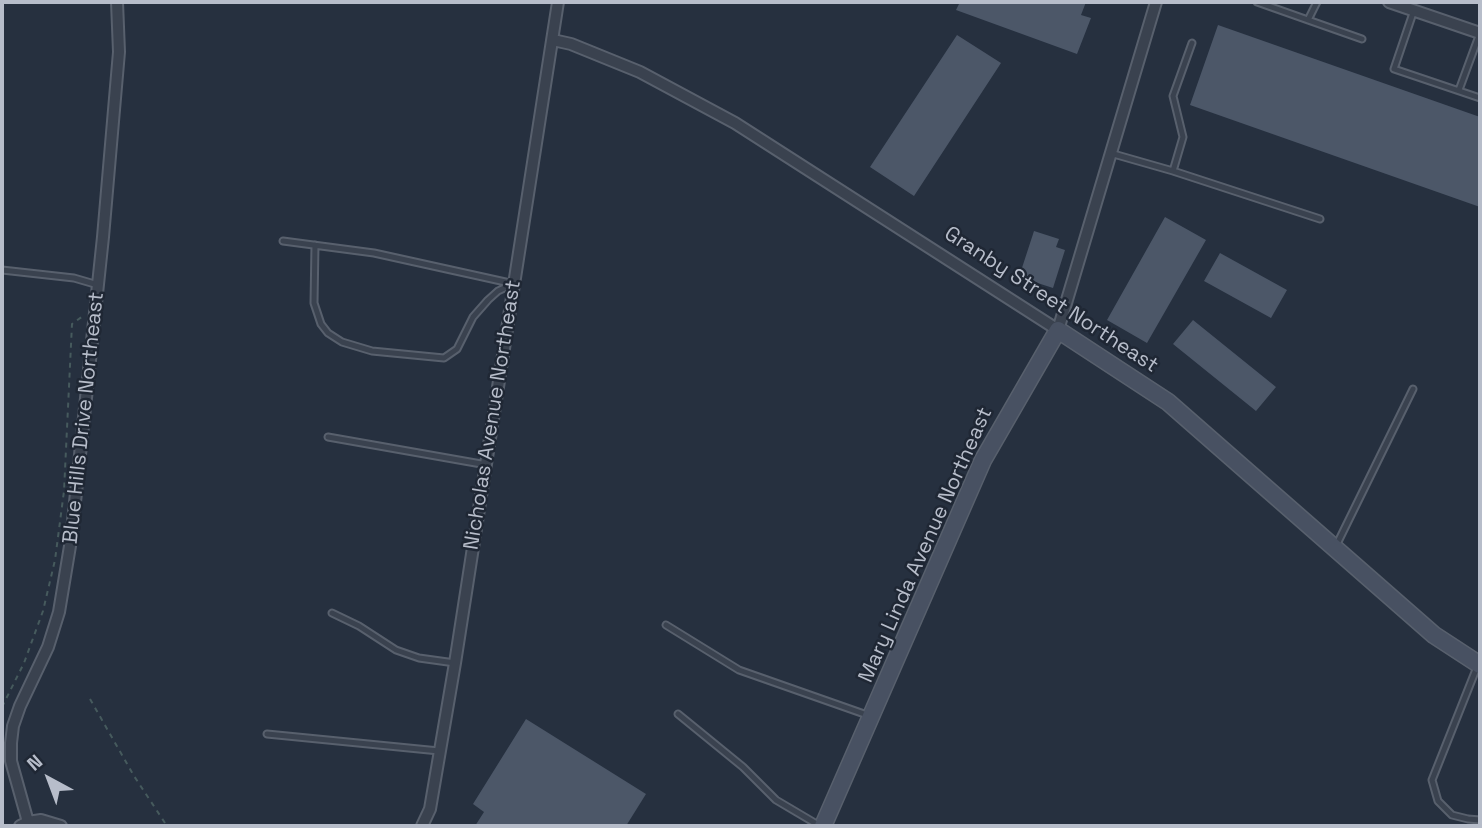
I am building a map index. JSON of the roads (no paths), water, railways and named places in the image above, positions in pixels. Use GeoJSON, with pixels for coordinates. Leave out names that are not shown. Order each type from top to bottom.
{"type":"FeatureCollection","features":[{"type":"Feature","properties":{"kind":"street","name":"Blue Hills Drive Northeast"},"geometry":{"type":"LineString","coordinates":[[61,826],[41,820],[24,824],[6,762],[13,726],[48,647],[59,612],[66,574],[98,285],[119,52],[117,2]]}},
{"type":"Feature","properties":{"kind":"street","name":"Nicholas Avenue Northeast"},"geometry":{"type":"LineString","coordinates":[[422,826],[430,809],[455,663],[558,2]]}},
{"type":"Feature","properties":{"kind":"street","name":"Mary Linda Avenue Northeast"},"geometry":{"type":"LineString","coordinates":[[822,826],[983,460],[1058,330],[1156,2]]}},
{"type":"Feature","properties":{"kind":"street"},"geometry":{"type":"LineString","coordinates":[[1389,2],[1480,33]]}},
{"type":"Feature","properties":{"kind":"street","name":"Granby Street Northeast"},"geometry":{"type":"LineString","coordinates":[[553,40],[571,44],[640,72],[735,123],[1168,402],[1434,635],[1479,665]]}},
{"type":"Feature","properties":{"kind":"lane"},"geometry":{"type":"LineString","coordinates":[[1257,2],[1362,39]]}},
{"type":"Feature","properties":{"kind":"lane"},"geometry":{"type":"LineString","coordinates":[[1308,20],[1317,2]]}},
{"type":"Feature","properties":{"kind":"lane"},"geometry":{"type":"LineString","coordinates":[[1414,10],[1394,69],[1480,98]]}},
{"type":"Feature","properties":{"kind":"lane"},"geometry":{"type":"LineString","coordinates":[[1459,90],[1480,33]]}},
{"type":"Feature","properties":{"kind":"lane"},"geometry":{"type":"LineString","coordinates":[[1173,171],[1184,138],[1172,96],[1192,43]]}},
{"type":"Feature","properties":{"kind":"lane"},"geometry":{"type":"LineString","coordinates":[[1110,153],[1320,219]]}},
{"type":"Feature","properties":{"kind":"lane"},"geometry":{"type":"LineString","coordinates":[[284,240],[374,253],[513,284]]}},
{"type":"Feature","properties":{"kind":"lane"},"geometry":{"type":"LineString","coordinates":[[315,246],[314,303],[321,324],[328,333],[342,342],[372,351],[438,359],[451,355],[473,317],[498,291],[513,284]]}},
{"type":"Feature","properties":{"kind":"lane"},"geometry":{"type":"LineString","coordinates":[[2,270],[74,278],[98,285]]}},
{"type":"Feature","properties":{"kind":"lane"},"geometry":{"type":"LineString","coordinates":[[1335,548],[1413,389]]}},
{"type":"Feature","properties":{"kind":"lane"},"geometry":{"type":"LineString","coordinates":[[328,437],[487,465]]}},
{"type":"Feature","properties":{"kind":"lane"},"geometry":{"type":"LineString","coordinates":[[332,613],[359,626],[396,650],[419,658],[455,663]]}},
{"type":"Feature","properties":{"kind":"lane"},"geometry":{"type":"LineString","coordinates":[[666,625],[739,670],[871,717]]}},
{"type":"Feature","properties":{"kind":"lane"},"geometry":{"type":"LineString","coordinates":[[1479,665],[1432,780],[1438,800],[1452,815],[1480,820]]}},
{"type":"Feature","properties":{"kind":"lane"},"geometry":{"type":"LineString","coordinates":[[678,714],[743,767],[776,800],[822,826]]}},
{"type":"Feature","properties":{"kind":"lane"},"geometry":{"type":"LineString","coordinates":[[267,734],[439,751]]}}]}
